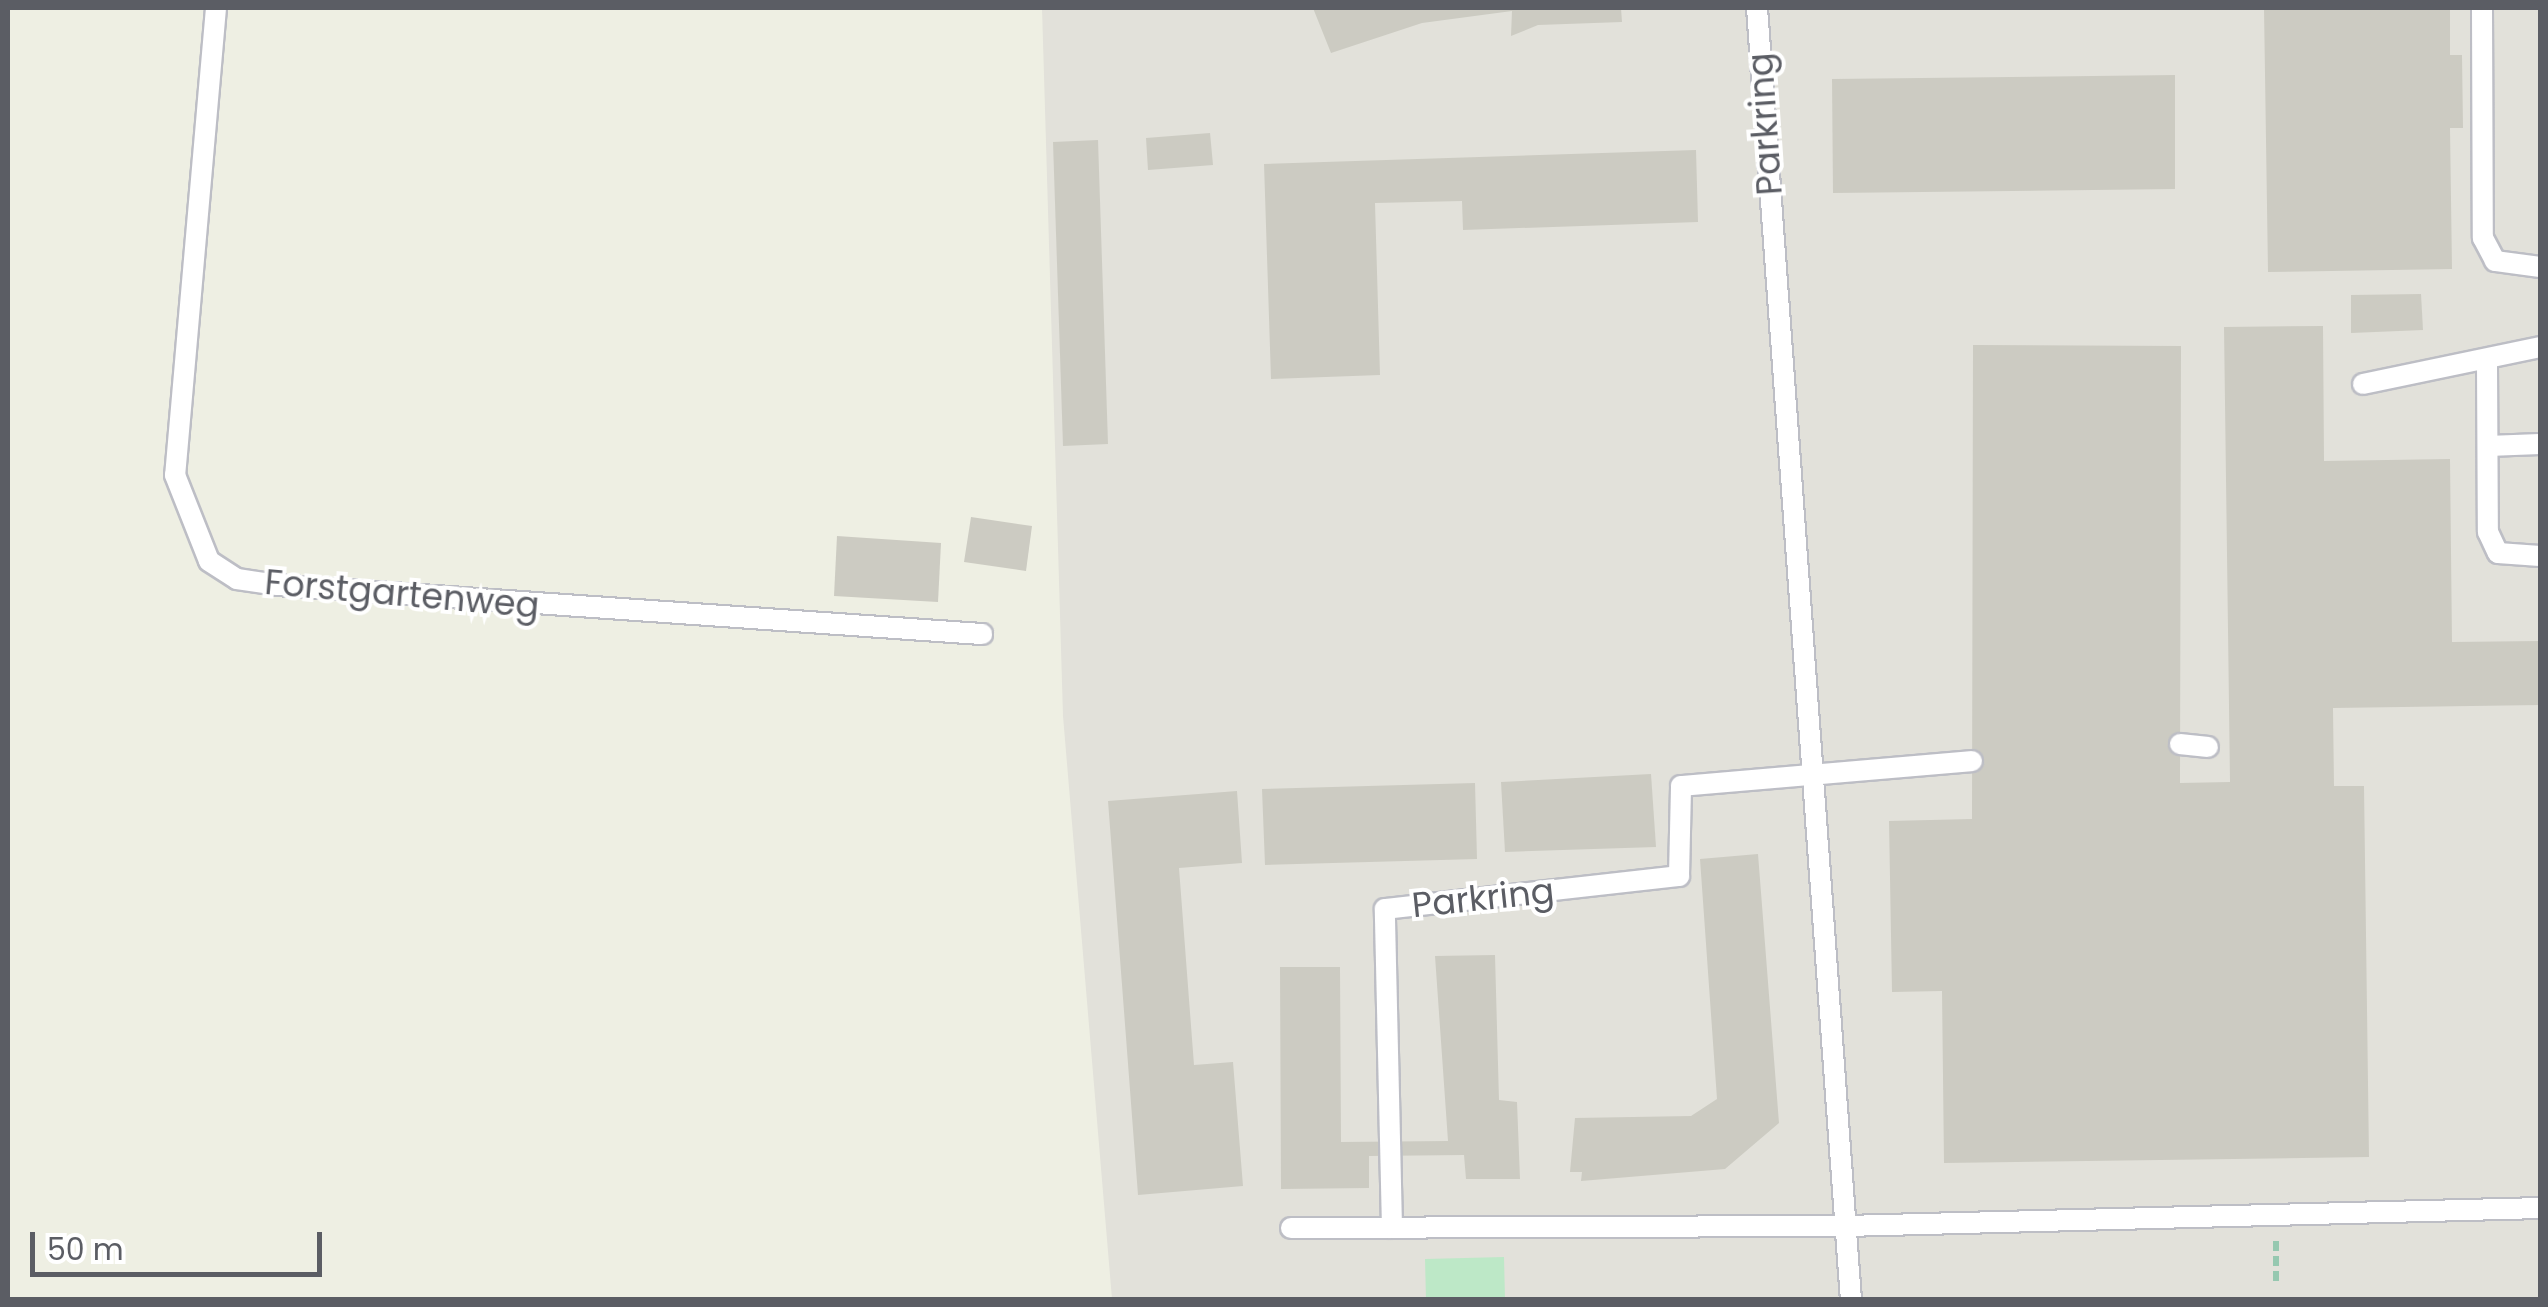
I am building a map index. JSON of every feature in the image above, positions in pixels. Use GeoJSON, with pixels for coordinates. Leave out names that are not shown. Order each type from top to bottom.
{"type":"FeatureCollection","features":[{"type":"Feature","properties":{"kind":"lane","name":"Forstgartenweg"},"geometry":{"type":"LineString","coordinates":[[216,8],[175,475],[209,561],[237,580],[277,586],[982,634]]}},
{"type":"Feature","properties":{"kind":"lane","name":"Parkring"},"geometry":{"type":"LineString","coordinates":[[1756,8],[1809,779],[1851,1300]]}},
{"type":"Feature","properties":{"kind":"lane"},"geometry":{"type":"LineString","coordinates":[[2482,8],[2483,238],[2496,261],[2540,267]]}},
{"type":"Feature","properties":{"kind":"lane"},"geometry":{"type":"LineString","coordinates":[[2363,384],[2487,364],[2540,347]]}},
{"type":"Feature","properties":{"kind":"lane"},"geometry":{"type":"LineString","coordinates":[[2487,364],[2488,532],[2498,553],[2540,556]]}},
{"type":"Feature","properties":{"kind":"lane"},"geometry":{"type":"LineString","coordinates":[[2488,446],[2540,444]]}},
{"type":"Feature","properties":{"kind":"lane"},"geometry":{"type":"LineString","coordinates":[[2180,744],[2208,747]]}},
{"type":"Feature","properties":{"kind":"lane","name":"Parkring"},"geometry":{"type":"LineString","coordinates":[[1392,1228],[1385,910],[1679,876],[1680,786],[1809,779],[1972,761]]}},
{"type":"Feature","properties":{"kind":"lane"},"geometry":{"type":"LineString","coordinates":[[1291,1228],[1845,1226],[2540,1208]]}},
{"type":"Feature","properties":{"kind":"path"},"geometry":{"type":"LineString","coordinates":[[2276,1215],[2276,1285]]}},
{"type":"Feature","properties":{"kind":"shaded area"},"geometry":{"type":"Polygon","coordinates":[[[1042,8],[2540,8],[2540,1299],[1112,1299],[1063,716],[1042,8]]]}},
{"type":"Feature","properties":{"kind":"green space"},"geometry":{"type":"Polygon","coordinates":[[[1504,1257],[1505,1299],[1426,1299],[1425,1259],[1504,1257]]]}},
{"type":"Feature","properties":{"kind":"building"},"geometry":{"type":"Polygon","coordinates":[[[1313,8],[1621,8],[1622,22],[1538,25],[1511,36],[1512,11],[1422,23],[1331,53],[1313,8]]]}},
{"type":"Feature","properties":{"kind":"building"},"geometry":{"type":"Polygon","coordinates":[[[2264,8],[2450,8],[2450,55],[2462,55],[2463,128],[2450,128],[2452,269],[2268,272],[2264,8]]]}},
{"type":"Feature","properties":{"kind":"building"},"geometry":{"type":"Polygon","coordinates":[[[2175,75],[2175,189],[1833,193],[1832,79],[2175,75]]]}},
{"type":"Feature","properties":{"kind":"building"},"geometry":{"type":"Polygon","coordinates":[[[1210,133],[1213,165],[1148,170],[1146,138],[1210,133]]]}},
{"type":"Feature","properties":{"kind":"building"},"geometry":{"type":"Polygon","coordinates":[[[1098,140],[1108,444],[1063,446],[1053,142],[1098,140]]]}},
{"type":"Feature","properties":{"kind":"building"},"geometry":{"type":"Polygon","coordinates":[[[1696,150],[1698,222],[1463,230],[1462,201],[1375,203],[1380,375],[1271,379],[1264,164],[1696,150]]]}},
{"type":"Feature","properties":{"kind":"building"},"geometry":{"type":"Polygon","coordinates":[[[2421,294],[2423,330],[2351,333],[2351,295],[2421,294]]]}},
{"type":"Feature","properties":{"kind":"building"},"geometry":{"type":"Polygon","coordinates":[[[2323,326],[2324,461],[2450,459],[2452,642],[2540,641],[2540,705],[2333,708],[2334,786],[2364,786],[2369,1157],[1944,1163],[1942,991],[1892,992],[1889,821],[1972,819],[1973,345],[2181,346],[2180,783],[2230,782],[2224,327],[2323,326]]]}},
{"type":"Feature","properties":{"kind":"building"},"geometry":{"type":"Polygon","coordinates":[[[971,517],[1032,526],[1026,571],[964,562],[971,517]]]}},
{"type":"Feature","properties":{"kind":"building"},"geometry":{"type":"Polygon","coordinates":[[[837,536],[941,543],[938,602],[834,596],[837,536]]]}},
{"type":"Feature","properties":{"kind":"building"},"geometry":{"type":"Polygon","coordinates":[[[1651,774],[1656,847],[1505,852],[1501,782],[1651,774]]]}},
{"type":"Feature","properties":{"kind":"building"},"geometry":{"type":"Polygon","coordinates":[[[1475,783],[1477,859],[1265,865],[1262,789],[1475,783]]]}},
{"type":"Feature","properties":{"kind":"building"},"geometry":{"type":"Polygon","coordinates":[[[1237,791],[1242,863],[1179,868],[1194,1065],[1233,1062],[1243,1186],[1138,1195],[1108,801],[1237,791]]]}},
{"type":"Feature","properties":{"kind":"building"},"geometry":{"type":"Polygon","coordinates":[[[1758,854],[1779,1123],[1725,1169],[1581,1181],[1582,1172],[1570,1172],[1575,1118],[1691,1116],[1717,1099],[1700,859],[1758,854]]]}},
{"type":"Feature","properties":{"kind":"building"},"geometry":{"type":"Polygon","coordinates":[[[1495,955],[1499,1100],[1517,1102],[1520,1179],[1466,1179],[1464,1155],[1369,1156],[1369,1188],[1281,1189],[1280,967],[1340,967],[1341,1142],[1448,1141],[1435,956],[1495,955]]]}}]}
